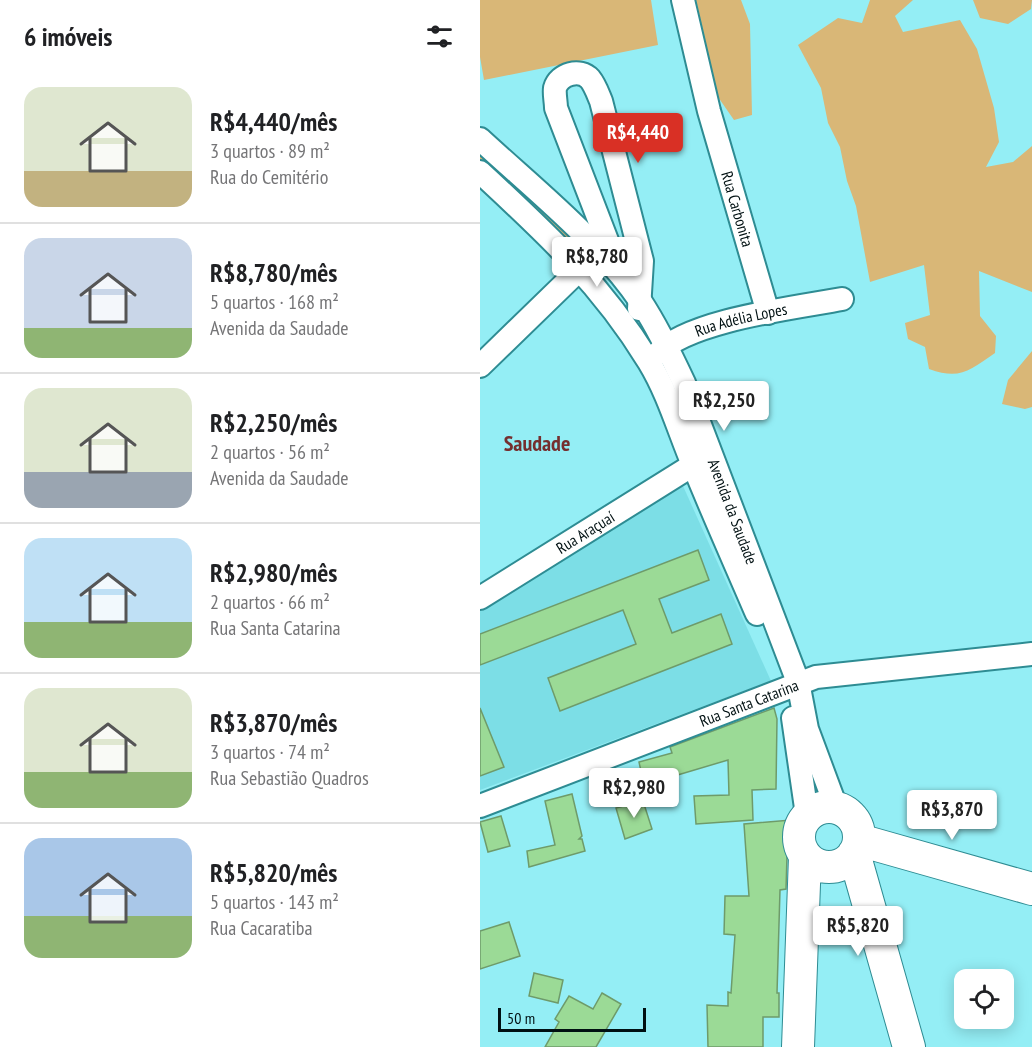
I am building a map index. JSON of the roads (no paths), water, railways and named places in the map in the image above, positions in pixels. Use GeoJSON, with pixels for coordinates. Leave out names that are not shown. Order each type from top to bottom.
{"type":"FeatureCollection","features":[{"type":"Feature","properties":{"kind":"street","name":"Rua Carbonita"},"geometry":{"type":"LineString","coordinates":[[683,0],[709,111],[768,313]]}},
{"type":"Feature","properties":{"kind":"street"},"geometry":{"type":"LineString","coordinates":[[614,310],[620,275],[556,108],[555,87],[562,78],[572,73],[583,74],[590,79],[601,101],[642,261],[640,301],[633,340]]}},
{"type":"Feature","properties":{"kind":"street","name":"Avenida da Saudade"},"geometry":{"type":"LineString","coordinates":[[480,139],[571,223],[620,275],[640,301],[666,344],[684,383],[793,684],[807,729],[821,811]]}},
{"type":"Feature","properties":{"kind":"street","name":"Avenida da Saudade"},"geometry":{"type":"LineString","coordinates":[[480,172],[560,245],[614,310],[649,362],[668,399],[693,465],[793,684]]}},
{"type":"Feature","properties":{"kind":"street"},"geometry":{"type":"LineString","coordinates":[[480,366],[580,268]]}},
{"type":"Feature","properties":{"kind":"street","name":"Rua Adélia Lopes"},"geometry":{"type":"LineString","coordinates":[[649,362],[666,344],[704,328],[842,299]]}},
{"type":"Feature","properties":{"kind":"street","name":"Rua Araçuaí"},"geometry":{"type":"LineString","coordinates":[[480,598],[693,465]]}},
{"type":"Feature","properties":{"kind":"street","name":"Rua Santa Catarina"},"geometry":{"type":"LineString","coordinates":[[480,806],[816,677],[1032,654]]}},
{"type":"Feature","properties":{"kind":"street"},"geometry":{"type":"LineString","coordinates":[[857,847],[846,862],[836,867],[825,868],[805,857],[798,843],[799,828],[821,811],[854,819],[857,847],[909,1047]]}},
{"type":"Feature","properties":{"kind":"street"},"geometry":{"type":"LineString","coordinates":[[857,847],[1032,889]]}},
{"type":"Feature","properties":{"kind":"street"},"geometry":{"type":"LineString","coordinates":[[798,1047],[805,857]]}},
{"type":"Feature","properties":{"kind":"district","name":"Saudade"},"geometry":{"type":"Point","coordinates":[537,443]}}]}
